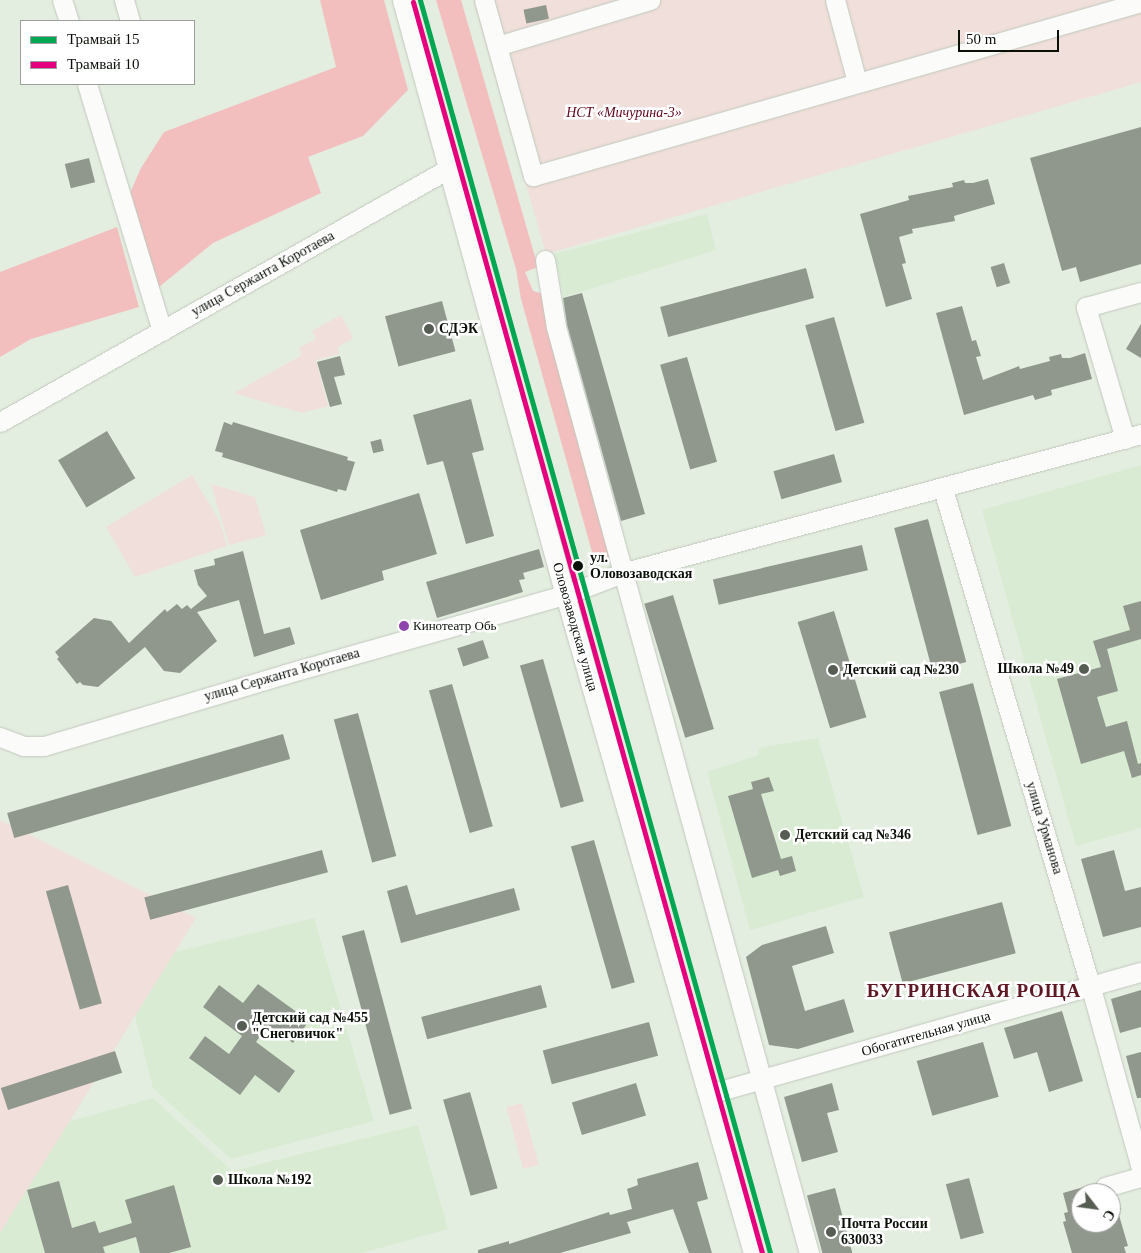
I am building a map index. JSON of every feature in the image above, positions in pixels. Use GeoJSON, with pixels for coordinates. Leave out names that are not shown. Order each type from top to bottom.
{"type":"FeatureCollection","features":[{"type":"Feature","properties":{"kind":"street"},"geometry":{"type":"LineString","coordinates":[[62,0],[69,20]]}},
{"type":"Feature","properties":{"kind":"street"},"geometry":{"type":"LineString","coordinates":[[124,0],[130,20]]}},
{"type":"Feature","properties":{"kind":"street","name":"Оловозаводская улица"},"geometry":{"type":"LineString","coordinates":[[402,0],[565,595],[710,1094],[753,1253]]}},
{"type":"Feature","properties":{"kind":"street"},"geometry":{"type":"LineString","coordinates":[[484,0],[532,176],[1141,2]]}},
{"type":"Feature","properties":{"kind":"street"},"geometry":{"type":"LineString","coordinates":[[496,46],[650,0]]}},
{"type":"Feature","properties":{"kind":"street"},"geometry":{"type":"LineString","coordinates":[[835,0],[857,82]]}},
{"type":"Feature","properties":{"kind":"street"},"geometry":{"type":"LineString","coordinates":[[87,85],[162,331]]}},
{"type":"Feature","properties":{"kind":"street","name":"улица Сержанта Коротаева"},"geometry":{"type":"LineString","coordinates":[[0,422],[448,169]]}},
{"type":"Feature","properties":{"kind":"street"},"geometry":{"type":"LineString","coordinates":[[545,260],[556,327],[625,572],[809,1253]]}},
{"type":"Feature","properties":{"kind":"street"},"geometry":{"type":"LineString","coordinates":[[1133,437],[1086,307],[1141,292]]}},
{"type":"Feature","properties":{"kind":"street","name":"улица Сержанта Коротаева"},"geometry":{"type":"LineString","coordinates":[[0,737],[23,746],[44,746],[303,668],[565,595],[625,572],[1133,437]]}},
{"type":"Feature","properties":{"kind":"street","name":"улица Урманова"},"geometry":{"type":"LineString","coordinates":[[943,489],[1091,988],[1141,1168]]}},
{"type":"Feature","properties":{"kind":"street","name":"Обогатительная улица"},"geometry":{"type":"LineString","coordinates":[[710,1094],[1091,988],[1141,972]]}},
{"type":"Feature","properties":{"kind":"street"},"geometry":{"type":"LineString","coordinates":[[1119,1183],[1141,1177]]}},
{"type":"Feature","properties":{"kind":"shaded area"},"geometry":{"type":"Polygon","coordinates":[[[320,0],[384,0],[408,90],[363,136],[308,157],[321,193],[213,243],[159,287],[149,288],[126,202],[141,168],[164,132],[336,67],[320,0]]]}},
{"type":"Feature","properties":{"kind":"shaded area"},"geometry":{"type":"Polygon","coordinates":[[[436,0],[461,0],[538,267],[525,272],[533,291],[544,294],[611,562],[594,559],[521,299],[516,269],[436,0]]]}},
{"type":"Feature","properties":{"kind":"shaded area"},"geometry":{"type":"Polygon","coordinates":[[[707,214],[716,250],[564,297],[554,254],[707,214]]]}},
{"type":"Feature","properties":{"kind":"shaded area"},"geometry":{"type":"Polygon","coordinates":[[[117,227],[139,307],[31,339],[0,357],[0,272],[117,227]]]}},
{"type":"Feature","properties":{"kind":"shaded area","name":"Школа №49"},"geometry":{"type":"Polygon","coordinates":[[[1141,465],[1141,828],[1076,846],[982,510],[1141,465]]]}},
{"type":"Feature","properties":{"kind":"shaded area","name":"Детский сад №346"},"geometry":{"type":"Polygon","coordinates":[[[818,738],[864,897],[750,930],[707,772],[759,755],[758,748],[818,738]]]}},
{"type":"Feature","properties":{"kind":"shaded area","name":"Детский сад №455 \"Снеговичок\""},"geometry":{"type":"Polygon","coordinates":[[[314,918],[374,1121],[231,1159],[153,1088],[122,965],[314,918]]]}},
{"type":"Feature","properties":{"kind":"shaded area","name":"Школа №192"},"geometry":{"type":"Polygon","coordinates":[[[153,1098],[232,1171],[418,1125],[448,1229],[362,1253],[0,1253],[0,1141],[153,1098]]]}},
{"type":"Feature","properties":{"kind":"green space","name":"НСТ «Мичурина-3»"},"geometry":{"type":"Polygon","coordinates":[[[473,0],[1141,0],[1141,82],[546,254],[473,0]]]}},
{"type":"Feature","properties":{"kind":"green space"},"geometry":{"type":"Polygon","coordinates":[[[341,315],[353,338],[338,347],[339,354],[316,360],[328,406],[302,413],[234,393],[302,355],[299,348],[316,339],[312,331],[341,315]]]}},
{"type":"Feature","properties":{"kind":"green space"},"geometry":{"type":"Polygon","coordinates":[[[192,475],[220,522],[227,546],[135,577],[106,527],[192,475]]]}},
{"type":"Feature","properties":{"kind":"green space"},"geometry":{"type":"Polygon","coordinates":[[[211,484],[255,497],[266,535],[229,545],[211,484]]]}},
{"type":"Feature","properties":{"kind":"green space"},"geometry":{"type":"Polygon","coordinates":[[[0,820],[196,918],[0,1233],[0,820]]]}},
{"type":"Feature","properties":{"kind":"green space"},"geometry":{"type":"Polygon","coordinates":[[[522,1103],[539,1165],[523,1169],[507,1107],[522,1103]]]}},
{"type":"Feature","properties":{"kind":"building"},"geometry":{"type":"Polygon","coordinates":[[[546,5],[549,19],[526,23],[524,10],[546,5]]]}},
{"type":"Feature","properties":{"kind":"building"},"geometry":{"type":"Polygon","coordinates":[[[1141,127],[1141,264],[1080,282],[1076,267],[1062,271],[1030,158],[1141,127]]]}},
{"type":"Feature","properties":{"kind":"building"},"geometry":{"type":"Polygon","coordinates":[[[89,158],[95,182],[71,188],[65,164],[89,158]]]}},
{"type":"Feature","properties":{"kind":"building"},"geometry":{"type":"Polygon","coordinates":[[[988,179],[995,204],[954,216],[955,221],[912,229],[913,233],[899,237],[906,263],[902,264],[912,299],[886,307],[860,214],[909,200],[908,196],[953,187],[952,183],[964,180],[965,183],[973,183],[988,179]]]}},
{"type":"Feature","properties":{"kind":"building"},"geometry":{"type":"Polygon","coordinates":[[[1004,263],[1010,283],[997,287],[991,267],[1004,263]]]}},
{"type":"Feature","properties":{"kind":"building"},"geometry":{"type":"Polygon","coordinates":[[[806,268],[814,298],[668,337],[660,307],[806,268]]]}},
{"type":"Feature","properties":{"kind":"building"},"geometry":{"type":"Polygon","coordinates":[[[582,293],[645,514],[621,521],[567,325],[563,298],[582,293]]]}},
{"type":"Feature","properties":{"kind":"building"},"geometry":{"type":"Polygon","coordinates":[[[442,301],[455,351],[398,366],[385,316],[442,301]]]}},
{"type":"Feature","properties":{"kind":"building"},"geometry":{"type":"Polygon","coordinates":[[[962,306],[972,341],[976,340],[981,356],[976,357],[983,380],[1019,366],[1020,369],[1050,361],[1049,357],[1061,354],[1062,358],[1070,358],[1085,353],[1092,379],[1051,390],[1052,395],[1035,400],[1033,395],[964,415],[936,313],[962,306]]]}},
{"type":"Feature","properties":{"kind":"building"},"geometry":{"type":"Polygon","coordinates":[[[834,317],[864,423],[835,431],[805,325],[834,317]]]}},
{"type":"Feature","properties":{"kind":"building"},"geometry":{"type":"Polygon","coordinates":[[[1141,324],[1141,358],[1126,349],[1141,324]]]}},
{"type":"Feature","properties":{"kind":"building"},"geometry":{"type":"Polygon","coordinates":[[[340,356],[345,375],[334,377],[342,404],[330,407],[317,362],[340,356]]]}},
{"type":"Feature","properties":{"kind":"building"},"geometry":{"type":"Polygon","coordinates":[[[687,357],[717,462],[690,469],[660,365],[687,357]]]}},
{"type":"Feature","properties":{"kind":"building"},"geometry":{"type":"Polygon","coordinates":[[[471,399],[484,450],[472,453],[494,536],[466,544],[443,461],[427,465],[413,415],[471,399]]]}},
{"type":"Feature","properties":{"kind":"building"},"geometry":{"type":"Polygon","coordinates":[[[224,422],[232,425],[233,422],[348,457],[347,460],[355,462],[346,491],[338,489],[337,492],[222,457],[223,453],[215,451],[224,422]]]}},
{"type":"Feature","properties":{"kind":"building"},"geometry":{"type":"Polygon","coordinates":[[[107,431],[135,478],[86,508],[58,460],[107,431]]]}},
{"type":"Feature","properties":{"kind":"building"},"geometry":{"type":"Polygon","coordinates":[[[381,439],[384,451],[373,453],[370,442],[381,439]]]}},
{"type":"Feature","properties":{"kind":"building"},"geometry":{"type":"Polygon","coordinates":[[[834,454],[842,482],[781,499],[773,471],[834,454]]]}},
{"type":"Feature","properties":{"kind":"building"},"geometry":{"type":"Polygon","coordinates":[[[419,493],[437,554],[382,571],[384,580],[321,600],[300,530],[419,493]]]}},
{"type":"Feature","properties":{"kind":"building"},"geometry":{"type":"Polygon","coordinates":[[[928,519],[966,662],[932,671],[894,528],[928,519]]]}},
{"type":"Feature","properties":{"kind":"building"},"geometry":{"type":"Polygon","coordinates":[[[862,545],[868,570],[719,605],[713,579],[862,545]]]}},
{"type":"Feature","properties":{"kind":"building"},"geometry":{"type":"Polygon","coordinates":[[[539,549],[544,567],[523,573],[525,579],[519,580],[523,592],[437,618],[426,582],[539,549]]]}},
{"type":"Feature","properties":{"kind":"building"},"geometry":{"type":"Polygon","coordinates":[[[243,551],[264,634],[290,627],[295,644],[254,657],[239,600],[197,612],[217,641],[180,673],[164,671],[145,647],[98,687],[83,685],[80,682],[77,684],[57,659],[59,657],[55,652],[94,618],[111,621],[129,643],[165,609],[167,612],[177,604],[182,609],[187,605],[191,609],[207,596],[198,585],[194,570],[215,565],[214,559],[243,551]]]}},
{"type":"Feature","properties":{"kind":"building"},"geometry":{"type":"Polygon","coordinates":[[[673,595],[714,729],[685,738],[644,604],[673,595]]]}},
{"type":"Feature","properties":{"kind":"building"},"geometry":{"type":"Polygon","coordinates":[[[1141,601],[1141,639],[1107,649],[1118,691],[1097,697],[1106,727],[1127,721],[1138,764],[1141,763],[1141,775],[1132,778],[1124,751],[1081,764],[1057,679],[1101,667],[1093,641],[1130,630],[1123,606],[1141,601]]]}},
{"type":"Feature","properties":{"kind":"building","name":"Детский сад №230"},"geometry":{"type":"Polygon","coordinates":[[[834,611],[866,717],[830,728],[798,622],[834,611]]]}},
{"type":"Feature","properties":{"kind":"building"},"geometry":{"type":"Polygon","coordinates":[[[483,640],[489,658],[463,666],[457,648],[483,640]]]}},
{"type":"Feature","properties":{"kind":"building"},"geometry":{"type":"Polygon","coordinates":[[[543,659],[584,801],[561,808],[520,666],[543,659]]]}},
{"type":"Feature","properties":{"kind":"building"},"geometry":{"type":"Polygon","coordinates":[[[973,683],[1011,826],[977,835],[939,692],[973,683]]]}},
{"type":"Feature","properties":{"kind":"building"},"geometry":{"type":"Polygon","coordinates":[[[452,684],[493,826],[470,833],[429,691],[452,684]]]}},
{"type":"Feature","properties":{"kind":"building"},"geometry":{"type":"Polygon","coordinates":[[[358,713],[396,856],[372,862],[334,719],[358,713]]]}},
{"type":"Feature","properties":{"kind":"building"},"geometry":{"type":"Polygon","coordinates":[[[283,734],[290,759],[14,838],[7,813],[283,734]]]}},
{"type":"Feature","properties":{"kind":"building"},"geometry":{"type":"Polygon","coordinates":[[[769,777],[774,791],[761,794],[781,859],[792,856],[796,871],[780,876],[778,870],[752,878],[728,796],[753,789],[751,782],[769,777]]]}},
{"type":"Feature","properties":{"kind":"building"},"geometry":{"type":"Polygon","coordinates":[[[594,840],[635,982],[612,989],[571,847],[594,840]]]}},
{"type":"Feature","properties":{"kind":"building"},"geometry":{"type":"Polygon","coordinates":[[[322,850],[328,872],[150,920],[144,898],[322,850]]]}},
{"type":"Feature","properties":{"kind":"building"},"geometry":{"type":"Polygon","coordinates":[[[1114,850],[1125,891],[1141,887],[1141,927],[1103,937],[1081,859],[1114,850]]]}},
{"type":"Feature","properties":{"kind":"building"},"geometry":{"type":"Polygon","coordinates":[[[68,885],[102,1003],[80,1010],[46,891],[68,885]]]}},
{"type":"Feature","properties":{"kind":"building"},"geometry":{"type":"Polygon","coordinates":[[[407,885],[416,915],[514,888],[520,910],[401,943],[387,891],[407,885]]]}},
{"type":"Feature","properties":{"kind":"building"},"geometry":{"type":"Polygon","coordinates":[[[1002,902],[1016,953],[903,983],[889,932],[1002,902]]]}},
{"type":"Feature","properties":{"kind":"building"},"geometry":{"type":"Polygon","coordinates":[[[826,926],[834,953],[792,966],[805,1011],[844,999],[854,1032],[798,1049],[769,1045],[746,957],[762,945],[826,926]]]}},
{"type":"Feature","properties":{"kind":"building"},"geometry":{"type":"Polygon","coordinates":[[[364,930],[412,1109],[390,1115],[342,936],[364,930]]]}},
{"type":"Feature","properties":{"kind":"building"},"geometry":{"type":"Polygon","coordinates":[[[258,984],[309,1021],[293,1043],[268,1025],[256,1042],[295,1071],[279,1093],[255,1075],[240,1095],[189,1058],[205,1036],[229,1054],[242,1036],[203,1007],[219,985],[243,1003],[258,984]]]}},
{"type":"Feature","properties":{"kind":"building"},"geometry":{"type":"Polygon","coordinates":[[[541,985],[547,1007],[427,1039],[421,1017],[541,985]]]}},
{"type":"Feature","properties":{"kind":"building"},"geometry":{"type":"Polygon","coordinates":[[[1141,990],[1141,1027],[1120,1033],[1111,999],[1141,990]]]}},
{"type":"Feature","properties":{"kind":"building"},"geometry":{"type":"Polygon","coordinates":[[[1062,1011],[1083,1081],[1049,1092],[1037,1052],[1014,1059],[1004,1028],[1062,1011]]]}},
{"type":"Feature","properties":{"kind":"building"},"geometry":{"type":"Polygon","coordinates":[[[649,1022],[658,1056],[552,1084],[543,1050],[649,1022]]]}},
{"type":"Feature","properties":{"kind":"building"},"geometry":{"type":"Polygon","coordinates":[[[983,1042],[999,1097],[932,1116],[917,1061],[983,1042]]]}},
{"type":"Feature","properties":{"kind":"building"},"geometry":{"type":"Polygon","coordinates":[[[115,1051],[122,1073],[8,1110],[1,1088],[115,1051]]]}},
{"type":"Feature","properties":{"kind":"building"},"geometry":{"type":"Polygon","coordinates":[[[1141,1052],[1141,1098],[1137,1098],[1126,1056],[1141,1052]]]}},
{"type":"Feature","properties":{"kind":"building"},"geometry":{"type":"Polygon","coordinates":[[[636,1083],[646,1116],[582,1135],[572,1103],[636,1083]]]}},
{"type":"Feature","properties":{"kind":"building"},"geometry":{"type":"Polygon","coordinates":[[[832,1083],[839,1110],[827,1113],[838,1152],[802,1162],[784,1097],[832,1083]]]}},
{"type":"Feature","properties":{"kind":"building"},"geometry":{"type":"Polygon","coordinates":[[[470,1092],[498,1188],[471,1196],[443,1100],[470,1092]]]}},
{"type":"Feature","properties":{"kind":"building"},"geometry":{"type":"Polygon","coordinates":[[[698,1162],[708,1199],[697,1202],[712,1253],[689,1253],[673,1209],[627,1222],[631,1233],[560,1253],[478,1253],[478,1250],[509,1241],[509,1244],[609,1212],[610,1215],[632,1209],[627,1189],[638,1185],[637,1179],[698,1162]]]}},
{"type":"Feature","properties":{"kind":"building"},"geometry":{"type":"Polygon","coordinates":[[[969,1178],[984,1233],[961,1239],[946,1184],[969,1178]]]}},
{"type":"Feature","properties":{"kind":"building"},"geometry":{"type":"Polygon","coordinates":[[[59,1181],[72,1228],[95,1221],[99,1233],[132,1223],[125,1200],[174,1185],[191,1247],[169,1253],[140,1253],[136,1237],[103,1247],[105,1253],[45,1253],[27,1190],[59,1181]]]}},
{"type":"Feature","properties":{"kind":"building"},"geometry":{"type":"Polygon","coordinates":[[[835,1188],[852,1253],[822,1253],[807,1196],[835,1188]]]}},
{"type":"Feature","properties":{"kind":"building"},"geometry":{"type":"Polygon","coordinates":[[[1071,1191],[1071,1233],[1121,1233],[1121,1222],[1128,1246],[1124,1247],[1126,1253],[1072,1253],[1063,1222],[1066,1221],[1064,1213],[1068,1212],[1063,1193],[1071,1191]]]}},
{"type":"Feature","properties":{"kind":"tram line","name":"15"},"geometry":{"type":"LineString","coordinates":[[420,0],[770,1253]]}},
{"type":"Feature","properties":{"kind":"tram line","name":"10"},"geometry":{"type":"LineString","coordinates":[[413,2],[762,1253]]}},
{"type":"Feature","properties":{"kind":"place","name":"СДЭК"},"geometry":{"type":"Point","coordinates":[429,329]}},
{"type":"Feature","properties":{"kind":"place","name":"ул. Оловозаводская"},"geometry":{"type":"Point","coordinates":[578,566]}},
{"type":"Feature","properties":{"kind":"place","name":"Кинотеатр Обь"},"geometry":{"type":"Point","coordinates":[404,626]}},
{"type":"Feature","properties":{"kind":"place","name":"Школа №49"},"geometry":{"type":"Point","coordinates":[1084,669]}},
{"type":"Feature","properties":{"kind":"place","name":"Детский сад №230"},"geometry":{"type":"Point","coordinates":[833,670]}},
{"type":"Feature","properties":{"kind":"place","name":"Детский сад №346"},"geometry":{"type":"Point","coordinates":[785,835]}},
{"type":"Feature","properties":{"kind":"place","name":"Детский сад №455 \"Снеговичок\""},"geometry":{"type":"Point","coordinates":[242,1026]}},
{"type":"Feature","properties":{"kind":"place","name":"Школа №192"},"geometry":{"type":"Point","coordinates":[218,1180]}},
{"type":"Feature","properties":{"kind":"place","name":"Почта России 630033"},"geometry":{"type":"Point","coordinates":[831,1232]}},
{"type":"Feature","properties":{"kind":"district","name":"БУГРИНСКАЯ РОЩА"},"geometry":{"type":"Point","coordinates":[974,991]}}]}
